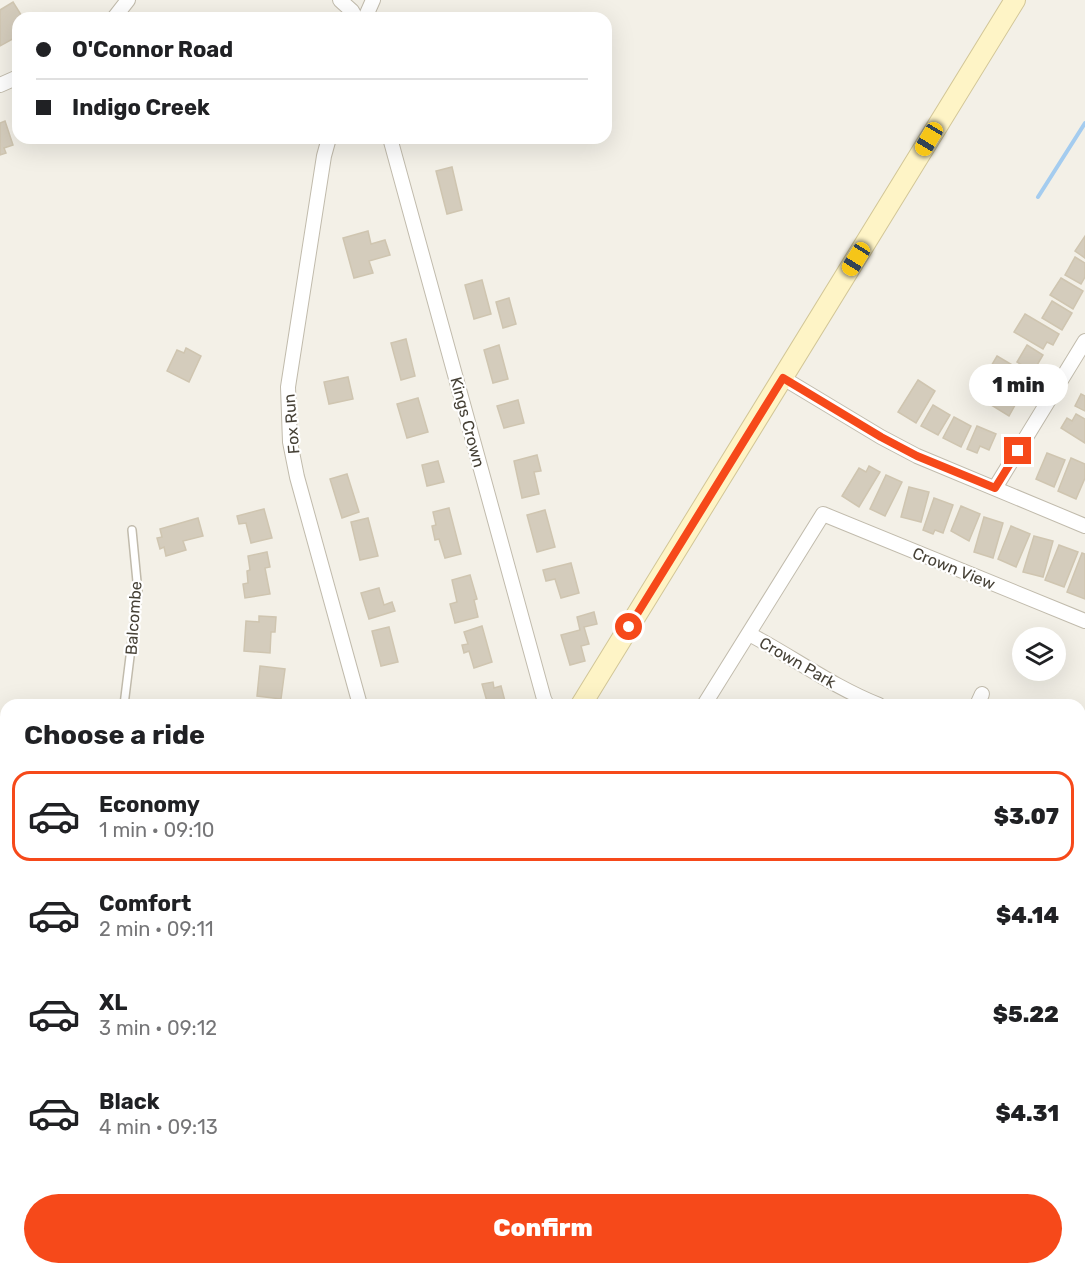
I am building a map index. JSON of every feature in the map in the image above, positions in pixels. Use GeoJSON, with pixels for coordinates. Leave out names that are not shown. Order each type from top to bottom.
{"type":"FeatureCollection","features":[{"type":"Feature","properties":{"kind":"main road"},"geometry":{"type":"LineString","coordinates":[[585,699],[1015,0]]}},
{"type":"Feature","properties":{"kind":"street"},"geometry":{"type":"LineString","coordinates":[[119,12],[128,0]]}},
{"type":"Feature","properties":{"kind":"street"},"geometry":{"type":"LineString","coordinates":[[340,0],[353,12]]}},
{"type":"Feature","properties":{"kind":"street","name":"Fox Run"},"geometry":{"type":"LineString","coordinates":[[327,144],[292,359],[288,414],[290,442],[297,477],[358,699]]}},
{"type":"Feature","properties":{"kind":"street","name":"Kings Crown"},"geometry":{"type":"LineString","coordinates":[[392,144],[544,699]]}},
{"type":"Feature","properties":{"kind":"street"},"geometry":{"type":"LineString","coordinates":[[995,488],[1085,341]]}},
{"type":"Feature","properties":{"kind":"street"},"geometry":{"type":"LineString","coordinates":[[783,378],[917,456],[1085,526]]}},
{"type":"Feature","properties":{"kind":"street","name":"Crown View"},"geometry":{"type":"LineString","coordinates":[[823,514],[1085,621]]}},
{"type":"Feature","properties":{"kind":"street","name":"Crown Park"},"geometry":{"type":"LineString","coordinates":[[708,699],[823,514]]}},
{"type":"Feature","properties":{"kind":"street","name":"Crown Park"},"geometry":{"type":"LineString","coordinates":[[749,634],[784,652],[840,687],[866,699]]}},
{"type":"Feature","properties":{"kind":"lane","name":"Balcombe"},"geometry":{"type":"LineString","coordinates":[[125,699],[138,592],[132,530]]}},
{"type":"Feature","properties":{"kind":"building"},"geometry":{"type":"Polygon","coordinates":[[[13,2],[19,12],[12,12],[12,39],[0,46],[0,10],[13,2]]]}},
{"type":"Feature","properties":{"kind":"building"},"geometry":{"type":"Polygon","coordinates":[[[5,121],[13,145],[4,148],[6,153],[0,155],[0,123],[5,121]]]}},
{"type":"Feature","properties":{"kind":"building"},"geometry":{"type":"Polygon","coordinates":[[[452,167],[462,210],[447,214],[436,171],[452,167]]]}},
{"type":"Feature","properties":{"kind":"building"},"geometry":{"type":"Polygon","coordinates":[[[368,231],[371,244],[385,240],[390,255],[369,261],[373,273],[354,278],[343,238],[368,231]]]}},
{"type":"Feature","properties":{"kind":"building"},"geometry":{"type":"Polygon","coordinates":[[[1085,236],[1085,258],[1075,251],[1085,236]]]}},
{"type":"Feature","properties":{"kind":"building"},"geometry":{"type":"Polygon","coordinates":[[[1075,257],[1085,263],[1085,277],[1081,284],[1065,275],[1075,257]]]}},
{"type":"Feature","properties":{"kind":"building"},"geometry":{"type":"Polygon","coordinates":[[[1061,278],[1083,291],[1073,309],[1050,295],[1061,278]]]}},
{"type":"Feature","properties":{"kind":"building"},"geometry":{"type":"Polygon","coordinates":[[[482,280],[491,314],[474,319],[465,285],[482,280]]]}},
{"type":"Feature","properties":{"kind":"building"},"geometry":{"type":"Polygon","coordinates":[[[509,298],[516,324],[503,328],[496,302],[509,298]]]}},
{"type":"Feature","properties":{"kind":"building"},"geometry":{"type":"Polygon","coordinates":[[[1052,301],[1072,313],[1062,330],[1042,318],[1052,301]]]}},
{"type":"Feature","properties":{"kind":"building"},"geometry":{"type":"Polygon","coordinates":[[[1025,314],[1059,334],[1053,345],[1047,342],[1043,349],[1014,332],[1025,314]]]}},
{"type":"Feature","properties":{"kind":"building"},"geometry":{"type":"Polygon","coordinates":[[[406,339],[415,376],[401,380],[391,343],[406,339]]]}},
{"type":"Feature","properties":{"kind":"building"},"geometry":{"type":"Polygon","coordinates":[[[499,345],[508,379],[493,383],[484,350],[499,345]]]}},
{"type":"Feature","properties":{"kind":"building"},"geometry":{"type":"Polygon","coordinates":[[[1027,345],[1043,355],[1033,372],[1017,362],[1027,345]]]}},
{"type":"Feature","properties":{"kind":"building"},"geometry":{"type":"Polygon","coordinates":[[[186,348],[201,356],[189,382],[167,371],[177,350],[184,353],[186,348]]]}},
{"type":"Feature","properties":{"kind":"building"},"geometry":{"type":"Polygon","coordinates":[[[997,356],[1034,378],[1028,387],[1023,385],[1019,392],[987,373],[997,356]]]}},
{"type":"Feature","properties":{"kind":"building"},"geometry":{"type":"Polygon","coordinates":[[[348,377],[353,399],[329,404],[324,382],[348,377]]]}},
{"type":"Feature","properties":{"kind":"building"},"geometry":{"type":"Polygon","coordinates":[[[986,378],[1019,398],[1009,416],[975,395],[986,378]]]}},
{"type":"Feature","properties":{"kind":"building"},"geometry":{"type":"Polygon","coordinates":[[[918,380],[935,391],[916,423],[898,412],[918,380]]]}},
{"type":"Feature","properties":{"kind":"building"},"geometry":{"type":"Polygon","coordinates":[[[1081,394],[1085,396],[1085,411],[1075,406],[1081,394]]]}},
{"type":"Feature","properties":{"kind":"building"},"geometry":{"type":"Polygon","coordinates":[[[418,398],[428,432],[407,438],[397,404],[418,398]]]}},
{"type":"Feature","properties":{"kind":"building"},"geometry":{"type":"Polygon","coordinates":[[[518,400],[524,423],[504,428],[497,406],[518,400]]]}},
{"type":"Feature","properties":{"kind":"building"},"geometry":{"type":"Polygon","coordinates":[[[933,405],[950,415],[938,435],[921,426],[933,405]]]}},
{"type":"Feature","properties":{"kind":"building"},"geometry":{"type":"Polygon","coordinates":[[[1076,414],[1085,419],[1085,443],[1061,428],[1067,418],[1072,421],[1076,414]]]}},
{"type":"Feature","properties":{"kind":"building"},"geometry":{"type":"Polygon","coordinates":[[[954,417],[971,426],[961,447],[943,438],[954,417]]]}},
{"type":"Feature","properties":{"kind":"building"},"geometry":{"type":"Polygon","coordinates":[[[977,426],[996,434],[989,450],[980,446],[977,453],[967,449],[977,426]]]}},
{"type":"Feature","properties":{"kind":"building"},"geometry":{"type":"Polygon","coordinates":[[[1047,453],[1065,460],[1054,487],[1036,479],[1047,453]]]}},
{"type":"Feature","properties":{"kind":"building"},"geometry":{"type":"Polygon","coordinates":[[[537,455],[541,471],[534,472],[539,494],[522,498],[514,461],[537,455]]]}},
{"type":"Feature","properties":{"kind":"building"},"geometry":{"type":"Polygon","coordinates":[[[1071,458],[1085,464],[1085,478],[1076,499],[1058,491],[1071,458]]]}},
{"type":"Feature","properties":{"kind":"building"},"geometry":{"type":"Polygon","coordinates":[[[438,461],[444,482],[427,486],[422,465],[438,461]]]}},
{"type":"Feature","properties":{"kind":"building"},"geometry":{"type":"Polygon","coordinates":[[[869,466],[880,472],[859,507],[842,496],[859,468],[866,472],[869,466]]]}},
{"type":"Feature","properties":{"kind":"building"},"geometry":{"type":"Polygon","coordinates":[[[347,474],[359,512],[342,518],[330,479],[347,474]]]}},
{"type":"Feature","properties":{"kind":"building"},"geometry":{"type":"Polygon","coordinates":[[[886,475],[902,482],[885,516],[870,509],[886,475]]]}},
{"type":"Feature","properties":{"kind":"building"},"geometry":{"type":"Polygon","coordinates":[[[909,487],[929,492],[921,522],[901,517],[909,487]]]}},
{"type":"Feature","properties":{"kind":"building"},"geometry":{"type":"Polygon","coordinates":[[[934,498],[953,505],[943,533],[935,530],[933,534],[923,530],[934,498]]]}},
{"type":"Feature","properties":{"kind":"building"},"geometry":{"type":"Polygon","coordinates":[[[961,506],[980,514],[969,541],[951,531],[961,506]]]}},
{"type":"Feature","properties":{"kind":"building"},"geometry":{"type":"Polygon","coordinates":[[[449,508],[461,554],[445,558],[439,539],[435,540],[432,526],[436,525],[433,512],[449,508]]]}},
{"type":"Feature","properties":{"kind":"building"},"geometry":{"type":"Polygon","coordinates":[[[264,509],[272,538],[251,543],[246,523],[239,524],[237,516],[264,509]]]}},
{"type":"Feature","properties":{"kind":"building"},"geometry":{"type":"Polygon","coordinates":[[[545,510],[555,547],[537,552],[527,515],[545,510]]]}},
{"type":"Feature","properties":{"kind":"building"},"geometry":{"type":"Polygon","coordinates":[[[984,517],[1003,523],[993,558],[974,552],[984,517]]]}},
{"type":"Feature","properties":{"kind":"building"},"geometry":{"type":"Polygon","coordinates":[[[198,518],[203,536],[183,541],[186,550],[166,556],[164,547],[160,549],[157,538],[162,537],[160,529],[198,518]]]}},
{"type":"Feature","properties":{"kind":"building"},"geometry":{"type":"Polygon","coordinates":[[[368,518],[378,556],[360,560],[351,522],[368,518]]]}},
{"type":"Feature","properties":{"kind":"building"},"geometry":{"type":"Polygon","coordinates":[[[1011,526],[1030,534],[1016,567],[998,559],[1011,526]]]}},
{"type":"Feature","properties":{"kind":"building"},"geometry":{"type":"Polygon","coordinates":[[[1034,536],[1053,541],[1043,577],[1023,572],[1034,536]]]}},
{"type":"Feature","properties":{"kind":"building"},"geometry":{"type":"Polygon","coordinates":[[[1059,545],[1078,552],[1064,587],[1045,580],[1059,545]]]}},
{"type":"Feature","properties":{"kind":"building"},"geometry":{"type":"Polygon","coordinates":[[[267,552],[270,567],[265,568],[270,594],[245,598],[243,584],[248,583],[247,571],[250,570],[248,556],[267,552]]]}},
{"type":"Feature","properties":{"kind":"building"},"geometry":{"type":"Polygon","coordinates":[[[1082,553],[1085,554],[1085,599],[1067,592],[1082,553]]]}},
{"type":"Feature","properties":{"kind":"building"},"geometry":{"type":"Polygon","coordinates":[[[571,563],[579,593],[561,598],[555,579],[546,581],[543,570],[571,563]]]}},
{"type":"Feature","properties":{"kind":"building"},"geometry":{"type":"Polygon","coordinates":[[[470,575],[477,599],[474,600],[478,617],[455,623],[450,604],[457,602],[452,580],[470,575]]]}},
{"type":"Feature","properties":{"kind":"building"},"geometry":{"type":"Polygon","coordinates":[[[379,588],[384,605],[392,602],[395,611],[369,619],[361,593],[379,588]]]}},
{"type":"Feature","properties":{"kind":"building"},"geometry":{"type":"Polygon","coordinates":[[[594,612],[597,624],[584,627],[589,644],[581,646],[585,661],[570,665],[561,635],[580,630],[577,617],[594,612]]]}},
{"type":"Feature","properties":{"kind":"building"},"geometry":{"type":"Polygon","coordinates":[[[259,616],[276,617],[275,632],[271,632],[270,653],[244,651],[246,621],[259,622],[259,616]]]}},
{"type":"Feature","properties":{"kind":"building"},"geometry":{"type":"Polygon","coordinates":[[[482,626],[492,662],[474,668],[469,651],[464,653],[462,645],[468,644],[464,632],[482,626]]]}},
{"type":"Feature","properties":{"kind":"building"},"geometry":{"type":"Polygon","coordinates":[[[389,627],[398,662],[381,666],[372,631],[389,627]]]}},
{"type":"Feature","properties":{"kind":"building"},"geometry":{"type":"Polygon","coordinates":[[[260,666],[285,669],[281,699],[257,696],[260,666]]]}},
{"type":"Feature","properties":{"kind":"building"},"geometry":{"type":"Polygon","coordinates":[[[493,682],[494,688],[501,686],[504,699],[486,699],[482,684],[493,682]]]}},
{"type":"Feature","properties":{"kind":"waterway"},"geometry":{"type":"LineString","coordinates":[[1038,197],[1085,123]]}},
{"type":"Feature","properties":{"kind":"route"},"geometry":{"type":"LineString","coordinates":[[629,627],[783,378],[917,456],[995,488],[1018,451]]}}]}
